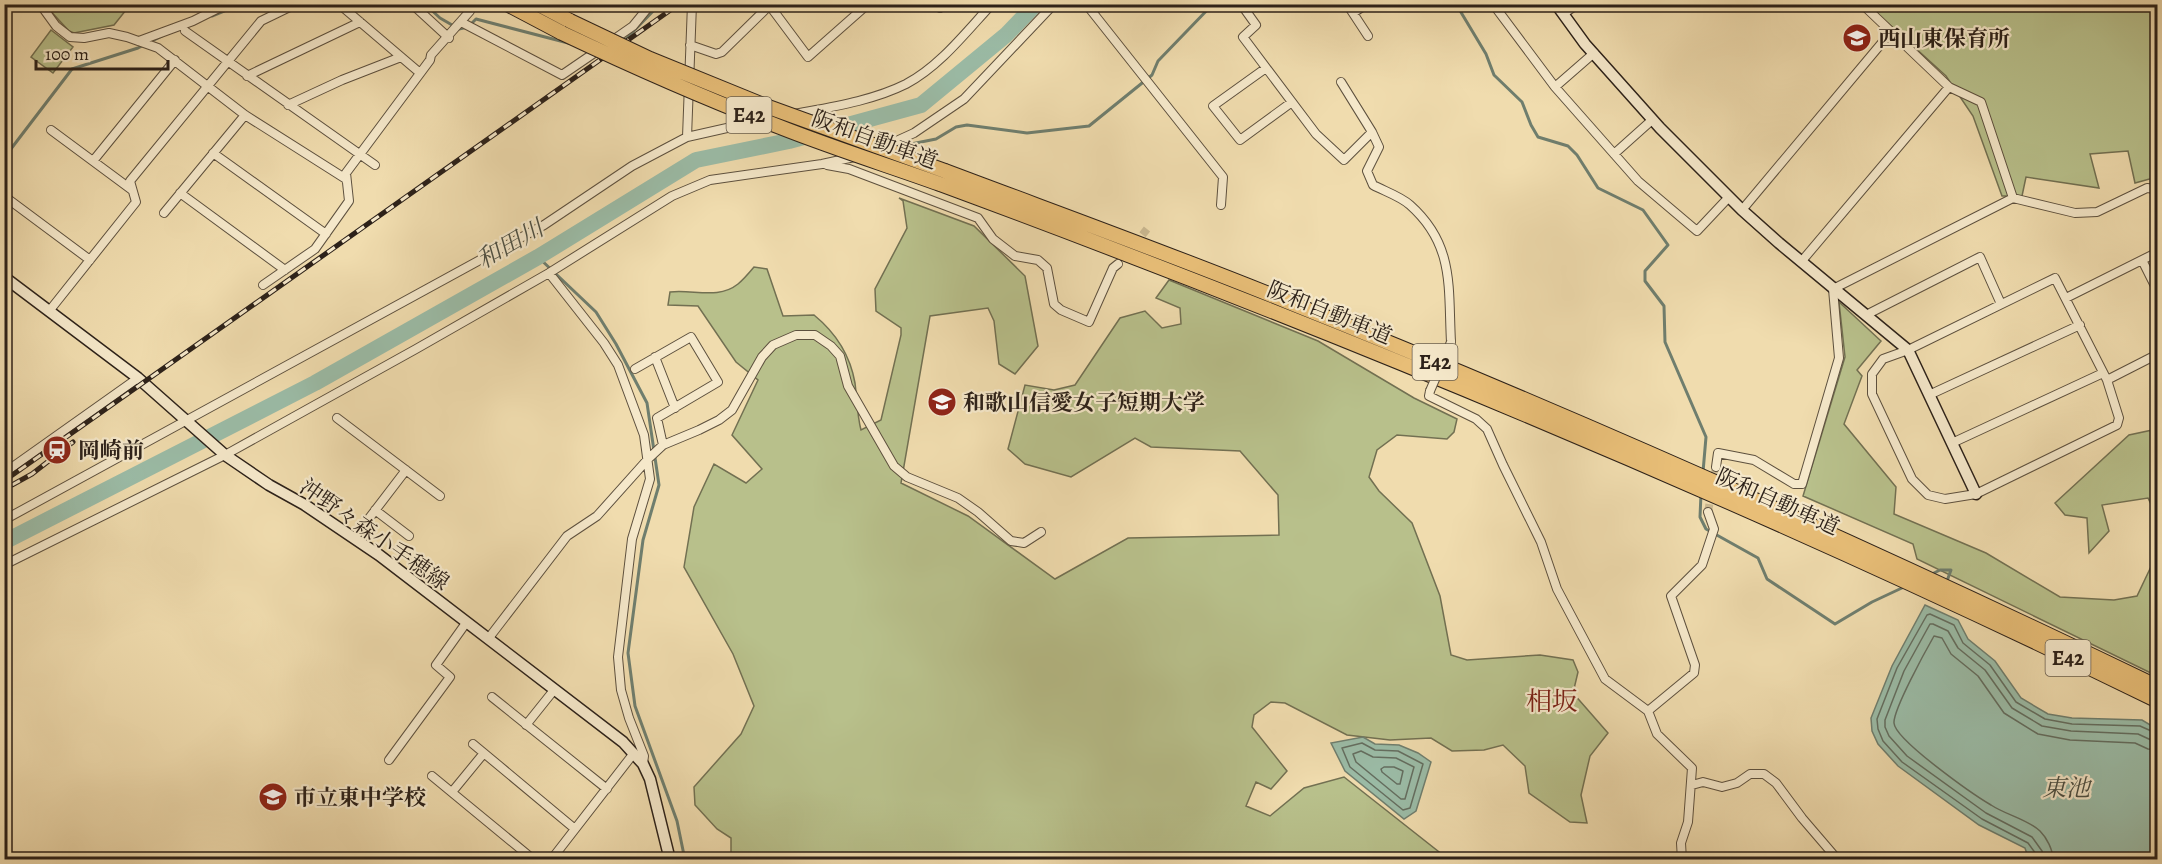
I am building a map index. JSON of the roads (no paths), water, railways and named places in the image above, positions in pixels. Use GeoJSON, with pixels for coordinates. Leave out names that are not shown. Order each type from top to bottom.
{"type":"FeatureCollection","features":[{"type":"Feature","properties":{"kind":"highway","name":"阪和自動車道"},"geometry":{"type":"LineString","coordinates":[[507,4],[645,72],[716,102],[1145,261],[1431,375],[1913,578]]}},
{"type":"Feature","properties":{"kind":"highway","name":"阪和自動車道"},"geometry":{"type":"LineString","coordinates":[[538,4],[650,59],[1282,299],[1406,350],[1718,482],[1913,578],[2157,687]]}},
{"type":"Feature","properties":{"kind":"highway","name":"阪和自動車道"},"geometry":{"type":"LineString","coordinates":[[1982,610],[2157,701]]}},
{"type":"Feature","properties":{"kind":"main road"},"geometry":{"type":"LineString","coordinates":[[1556,4],[1593,53],[1652,120],[1742,210],[1908,350],[1976,494]]}},
{"type":"Feature","properties":{"kind":"main road","name":"沖野々森小手穂線"},"geometry":{"type":"LineString","coordinates":[[4,278],[50,310],[138,378],[223,453],[379,555],[623,742],[643,764],[651,779],[670,860]]}},
{"type":"Feature","properties":{"kind":"street"},"geometry":{"type":"LineString","coordinates":[[40,4],[56,26],[70,37],[84,38],[109,33],[158,48],[245,115],[346,179]]}},
{"type":"Feature","properties":{"kind":"street"},"geometry":{"type":"LineString","coordinates":[[139,41],[193,21],[227,4]]}},
{"type":"Feature","properties":{"kind":"street"},"geometry":{"type":"LineString","coordinates":[[50,310],[136,202],[130,181],[261,21],[296,4]]}},
{"type":"Feature","properties":{"kind":"street"},"geometry":{"type":"LineString","coordinates":[[339,4],[420,73]]}},
{"type":"Feature","properties":{"kind":"street"},"geometry":{"type":"LineString","coordinates":[[412,4],[449,38]]}},
{"type":"Feature","properties":{"kind":"street"},"geometry":{"type":"LineString","coordinates":[[461,22],[562,75],[633,26],[651,4]]}},
{"type":"Feature","properties":{"kind":"street"},"geometry":{"type":"LineString","coordinates":[[687,136],[692,4]]}},
{"type":"Feature","properties":{"kind":"street"},"geometry":{"type":"LineString","coordinates":[[690,45],[716,54],[722,52],[770,5],[808,57],[868,4]]}},
{"type":"Feature","properties":{"kind":"street"},"geometry":{"type":"LineString","coordinates":[[4,520],[190,422],[544,225],[632,166],[687,136],[829,108],[873,96],[907,83],[943,57],[992,4]]}},
{"type":"Feature","properties":{"kind":"street"},"geometry":{"type":"LineString","coordinates":[[4,565],[223,453],[549,273],[672,196],[710,180],[822,164],[868,154],[914,133],[964,99],[1054,4]]}},
{"type":"Feature","properties":{"kind":"street"},"geometry":{"type":"LineString","coordinates":[[1086,4],[1223,177],[1221,205]]}},
{"type":"Feature","properties":{"kind":"street"},"geometry":{"type":"LineString","coordinates":[[1241,4],[1256,25],[1243,37],[1316,134],[1344,160],[1372,132]]}},
{"type":"Feature","properties":{"kind":"street"},"geometry":{"type":"LineString","coordinates":[[1347,4],[1368,36]]}},
{"type":"Feature","properties":{"kind":"street"},"geometry":{"type":"LineString","coordinates":[[1353,13],[1367,4]]}},
{"type":"Feature","properties":{"kind":"street"},"geometry":{"type":"LineString","coordinates":[[1493,4],[1555,87],[1638,181],[1697,231],[1729,197]]}},
{"type":"Feature","properties":{"kind":"street"},"geometry":{"type":"LineString","coordinates":[[1563,14],[1578,4]]}},
{"type":"Feature","properties":{"kind":"street"},"geometry":{"type":"LineString","coordinates":[[1862,4],[1949,87],[1981,102],[2013,198]]}},
{"type":"Feature","properties":{"kind":"street"},"geometry":{"type":"LineString","coordinates":[[263,285],[315,249],[349,201],[346,173],[430,60],[431,55],[449,38],[470,11]]}},
{"type":"Feature","properties":{"kind":"street"},"geometry":{"type":"LineString","coordinates":[[247,76],[360,22]]}},
{"type":"Feature","properties":{"kind":"street"},"geometry":{"type":"LineString","coordinates":[[185,31],[375,165]]}},
{"type":"Feature","properties":{"kind":"street"},"geometry":{"type":"LineString","coordinates":[[1742,210],[1891,32]]}},
{"type":"Feature","properties":{"kind":"street"},"geometry":{"type":"LineString","coordinates":[[1555,87],[1593,53]]}},
{"type":"Feature","properties":{"kind":"street"},"geometry":{"type":"LineString","coordinates":[[288,105],[342,80],[401,57]]}},
{"type":"Feature","properties":{"kind":"street"},"geometry":{"type":"LineString","coordinates":[[93,161],[175,60]]}},
{"type":"Feature","properties":{"kind":"street"},"geometry":{"type":"LineString","coordinates":[[1266,68],[1213,106],[1240,140],[1292,102]]}},
{"type":"Feature","properties":{"kind":"street"},"geometry":{"type":"LineString","coordinates":[[1341,82],[1379,147],[1367,171],[1372,185],[1409,204],[1436,235],[1447,264],[1450,342],[1429,396],[1476,419],[1487,429],[1541,542],[1557,589],[1605,679],[1648,711],[1657,734],[1692,768],[1688,822],[1681,843],[1682,860]]}},
{"type":"Feature","properties":{"kind":"street"},"geometry":{"type":"LineString","coordinates":[[1801,262],[1949,87]]}},
{"type":"Feature","properties":{"kind":"street"},"geometry":{"type":"LineString","coordinates":[[164,213],[245,115]]}},
{"type":"Feature","properties":{"kind":"street"},"geometry":{"type":"LineString","coordinates":[[1614,154],[1652,120]]}},
{"type":"Feature","properties":{"kind":"street"},"geometry":{"type":"LineString","coordinates":[[51,130],[132,190]]}},
{"type":"Feature","properties":{"kind":"street"},"geometry":{"type":"LineString","coordinates":[[213,153],[326,234]]}},
{"type":"Feature","properties":{"kind":"street"},"geometry":{"type":"LineString","coordinates":[[822,164],[849,169],[978,218],[993,238],[1015,256],[1038,260],[1047,268],[1054,304],[1061,310],[1089,322],[1113,268],[1118,264]]}},
{"type":"Feature","properties":{"kind":"street"},"geometry":{"type":"LineString","coordinates":[[1716,467],[1718,453],[1754,460],[1794,484],[1802,484],[1839,358],[1833,288],[2013,198],[2075,213],[2097,212],[2147,188],[2155,189],[2157,193]]}},
{"type":"Feature","properties":{"kind":"street"},"geometry":{"type":"LineString","coordinates":[[180,193],[285,270]]}},
{"type":"Feature","properties":{"kind":"street"},"geometry":{"type":"LineString","coordinates":[[4,196],[90,260]]}},
{"type":"Feature","properties":{"kind":"street"},"geometry":{"type":"LineString","coordinates":[[2066,298],[2157,252]]}},
{"type":"Feature","properties":{"kind":"street"},"geometry":{"type":"LineString","coordinates":[[1866,315],[1980,256],[2001,304]]}},
{"type":"Feature","properties":{"kind":"street"},"geometry":{"type":"LineString","coordinates":[[2142,260],[2157,292]]}},
{"type":"Feature","properties":{"kind":"street"},"geometry":{"type":"LineString","coordinates":[[549,273],[604,343],[618,365],[644,435],[650,479],[632,539],[618,657],[621,690],[644,756],[643,764]]}},
{"type":"Feature","properties":{"kind":"street"},"geometry":{"type":"LineString","coordinates":[[2055,278],[2066,298],[2105,376],[2119,418],[2117,425],[1976,494],[1945,499],[1928,495],[1912,479],[1872,394],[1872,374],[1883,359],[1908,350],[2055,278]]}},
{"type":"Feature","properties":{"kind":"street"},"geometry":{"type":"LineString","coordinates":[[1929,395],[2080,325]]}},
{"type":"Feature","properties":{"kind":"street"},"geometry":{"type":"LineString","coordinates":[[488,639],[567,536],[597,516],[663,445],[719,420],[732,410],[762,357],[773,345],[796,335],[815,335],[831,346],[840,356],[848,386],[894,466],[907,477],[958,498],[1011,541],[1024,543],[1041,531]]}},
{"type":"Feature","properties":{"kind":"street"},"geometry":{"type":"LineString","coordinates":[[635,369],[691,337],[718,382],[657,418],[663,445]]}},
{"type":"Feature","properties":{"kind":"street"},"geometry":{"type":"LineString","coordinates":[[1952,443],[2157,354]]}},
{"type":"Feature","properties":{"kind":"street"},"geometry":{"type":"LineString","coordinates":[[655,357],[675,408]]}},
{"type":"Feature","properties":{"kind":"street"},"geometry":{"type":"LineString","coordinates":[[4,473],[138,378]]}},
{"type":"Feature","properties":{"kind":"street"},"geometry":{"type":"LineString","coordinates":[[337,418],[440,496]]}},
{"type":"Feature","properties":{"kind":"street"},"geometry":{"type":"LineString","coordinates":[[354,538],[406,470]]}},
{"type":"Feature","properties":{"kind":"street"},"geometry":{"type":"LineString","coordinates":[[375,510],[409,536]]}},
{"type":"Feature","properties":{"kind":"street"},"geometry":{"type":"LineString","coordinates":[[1648,711],[1694,673],[1695,665],[1671,596],[1702,565],[1714,529],[1708,512]]}},
{"type":"Feature","properties":{"kind":"street"},"geometry":{"type":"LineString","coordinates":[[389,760],[450,677],[436,665],[466,623]]}},
{"type":"Feature","properties":{"kind":"street"},"geometry":{"type":"LineString","coordinates":[[526,724],[554,690]]}},
{"type":"Feature","properties":{"kind":"street"},"geometry":{"type":"LineString","coordinates":[[492,697],[607,789]]}},
{"type":"Feature","properties":{"kind":"street"},"geometry":{"type":"LineString","coordinates":[[473,744],[575,829]]}},
{"type":"Feature","properties":{"kind":"street"},"geometry":{"type":"LineString","coordinates":[[452,792],[484,753]]}},
{"type":"Feature","properties":{"kind":"street"},"geometry":{"type":"LineString","coordinates":[[551,860],[634,753]]}},
{"type":"Feature","properties":{"kind":"street"},"geometry":{"type":"LineString","coordinates":[[1692,784],[1702,782],[1722,786],[1737,783],[1750,774],[1764,774],[1776,783],[1838,860]]}},
{"type":"Feature","properties":{"kind":"street"},"geometry":{"type":"LineString","coordinates":[[432,776],[534,860]]}},
{"type":"Feature","properties":{"kind":"water","name":"東池"},"geometry":{"type":"Polygon","coordinates":[[[1925,605],[1958,620],[1968,639],[1995,661],[2021,698],[2048,714],[2072,718],[2142,720],[2157,729],[2157,859],[2033,859],[2027,854],[2025,848],[1979,825],[1898,766],[1878,744],[1872,731],[1871,718],[1892,666],[1925,605]]]}},
{"type":"Feature","properties":{"kind":"water"},"geometry":{"type":"Polygon","coordinates":[[[1363,737],[1375,744],[1399,745],[1418,753],[1431,762],[1416,811],[1404,819],[1345,771],[1331,743],[1363,737]]]}},
{"type":"Feature","properties":{"kind":"waterway"},"geometry":{"type":"LineString","coordinates":[[212,16],[241,4]]}},
{"type":"Feature","properties":{"kind":"waterway"},"geometry":{"type":"LineString","coordinates":[[425,4],[440,18],[459,29],[468,27],[476,19],[572,44]]}},
{"type":"Feature","properties":{"kind":"waterway"},"geometry":{"type":"LineString","coordinates":[[623,42],[660,4]]}},
{"type":"Feature","properties":{"kind":"waterway","name":"和田川"},"geometry":{"type":"LineString","coordinates":[[4,542],[315,383],[538,257],[696,160],[789,141],[921,105],[1006,35],[1036,4]]}},
{"type":"Feature","properties":{"kind":"waterway"},"geometry":{"type":"LineString","coordinates":[[896,147],[936,139],[956,127],[967,125],[1027,133],[1089,126],[1152,75],[1158,61],[1213,4]]}},
{"type":"Feature","properties":{"kind":"waterway"},"geometry":{"type":"LineString","coordinates":[[1456,4],[1486,54],[1494,75],[1522,102],[1538,137],[1568,146],[1577,155],[1598,188],[1643,210],[1668,245],[1645,271],[1645,281],[1664,306],[1665,342],[1706,437],[1703,472]]}},
{"type":"Feature","properties":{"kind":"waterway"},"geometry":{"type":"LineString","coordinates":[[4,158],[72,69],[138,48],[164,35]]}},
{"type":"Feature","properties":{"kind":"waterway"},"geometry":{"type":"LineString","coordinates":[[538,257],[596,312],[616,344],[647,403],[659,485],[643,540],[628,653],[635,706],[677,821],[685,860]]}},
{"type":"Feature","properties":{"kind":"waterway"},"geometry":{"type":"LineString","coordinates":[[1701,494],[1700,517],[1706,529],[1758,558],[1767,579],[1835,624],[1872,602],[1904,587]]}},
{"type":"Feature","properties":{"kind":"waterway"},"geometry":{"type":"LineString","coordinates":[[1932,574],[1940,570],[1951,570],[1947,581]]}},
{"type":"Feature","properties":{"kind":"tunnel"},"geometry":{"type":"LineString","coordinates":[[1135,244],[1147,229]]}},
{"type":"Feature","properties":{"kind":"tunnel"},"geometry":{"type":"LineString","coordinates":[[1708,512],[1716,467]]}},
{"type":"Feature","properties":{"kind":"railway"},"geometry":{"type":"LineString","coordinates":[[4,481],[679,4]]}},
{"type":"Feature","properties":{"kind":"railway"},"geometry":{"type":"LineString","coordinates":[[12,485],[32,474],[73,442]]}},
{"type":"Feature","properties":{"kind":"place","name":"西山東保育所"},"geometry":{"type":"Point","coordinates":[1857,38]}},
{"type":"Feature","properties":{"kind":"place","name":"和歌山信愛女子短期大学"},"geometry":{"type":"Point","coordinates":[942,402]}},
{"type":"Feature","properties":{"kind":"place","name":"岡崎前"},"geometry":{"type":"Point","coordinates":[57,450]}},
{"type":"Feature","properties":{"kind":"place","name":"市立東中学校"},"geometry":{"type":"Point","coordinates":[273,797]}},
{"type":"Feature","properties":{"kind":"district","name":"相坂"},"geometry":{"type":"Point","coordinates":[1552,701]}}]}
